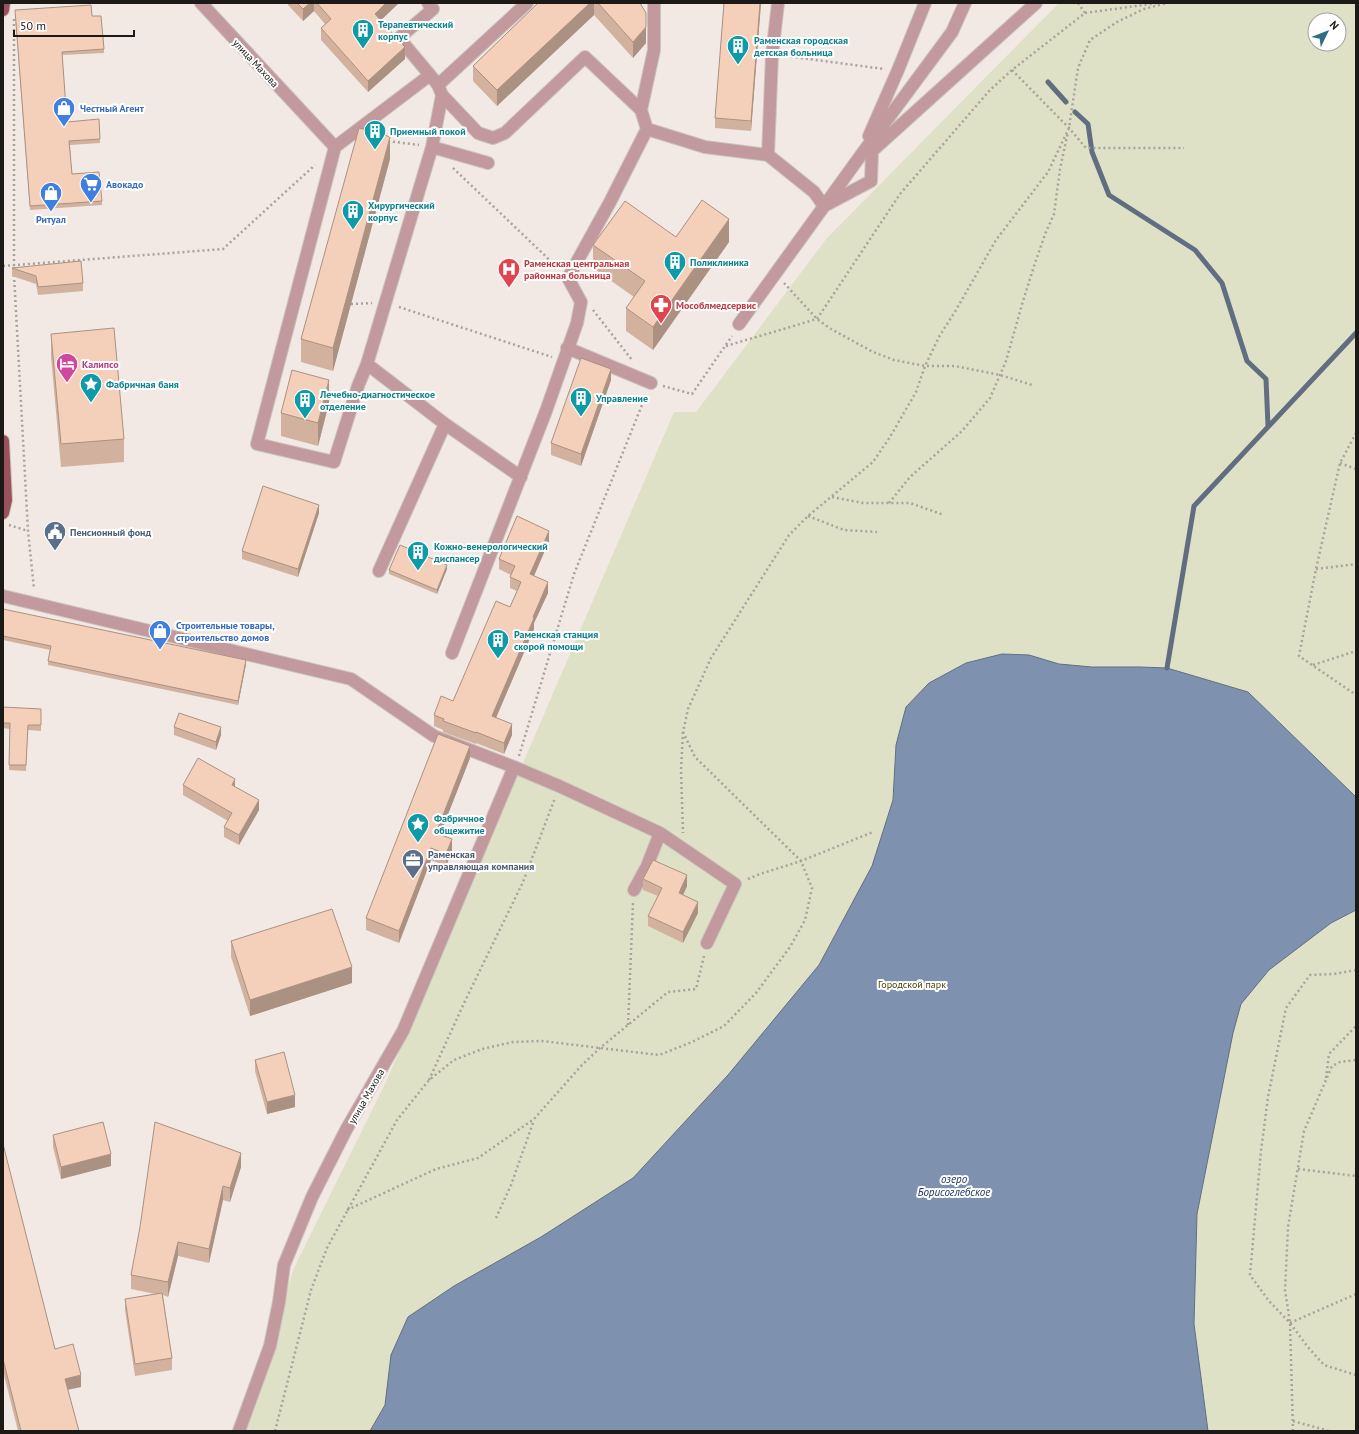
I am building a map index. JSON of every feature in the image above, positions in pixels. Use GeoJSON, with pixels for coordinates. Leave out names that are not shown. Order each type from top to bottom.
{"type":"FeatureCollection","features":[{"type":"Feature","properties":{"kind":"main road"},"geometry":{"type":"LineString","coordinates":[[3,10],[4,3]]}},
{"type":"Feature","properties":{"kind":"main road"},"geometry":{"type":"LineString","coordinates":[[3,441],[6,500],[3,514]]}},
{"type":"Feature","properties":{"kind":"street","name":"улица Махова"},"geometry":{"type":"LineString","coordinates":[[201,3],[335,147]]}},
{"type":"Feature","properties":{"kind":"street"},"geometry":{"type":"LineString","coordinates":[[428,3],[433,9],[399,38],[430,75],[440,90],[478,133],[493,138],[505,133],[586,57],[641,110],[647,129],[610,202],[568,278],[581,302],[577,323],[546,411],[452,653]]}},
{"type":"Feature","properties":{"kind":"street"},"geometry":{"type":"LineString","coordinates":[[430,75],[335,147],[257,444],[334,462],[358,386],[368,364],[432,147],[440,90],[527,3]]}},
{"type":"Feature","properties":{"kind":"street"},"geometry":{"type":"LineString","coordinates":[[641,110],[654,50],[654,3]]}},
{"type":"Feature","properties":{"kind":"street"},"geometry":{"type":"LineString","coordinates":[[768,155],[772,54],[778,3]]}},
{"type":"Feature","properties":{"kind":"street"},"geometry":{"type":"LineString","coordinates":[[861,155],[925,3]]}},
{"type":"Feature","properties":{"kind":"street"},"geometry":{"type":"LineString","coordinates":[[739,324],[952,32],[965,3]]}},
{"type":"Feature","properties":{"kind":"street"},"geometry":{"type":"LineString","coordinates":[[824,206],[872,181],[872,151],[1036,3]]}},
{"type":"Feature","properties":{"kind":"street"},"geometry":{"type":"LineString","coordinates":[[647,129],[705,147],[768,155],[814,192],[824,206]]}},
{"type":"Feature","properties":{"kind":"street"},"geometry":{"type":"LineString","coordinates":[[432,147],[488,163]]}},
{"type":"Feature","properties":{"kind":"street"},"geometry":{"type":"LineString","coordinates":[[610,202],[622,209]]}},
{"type":"Feature","properties":{"kind":"street"},"geometry":{"type":"LineString","coordinates":[[567,348],[651,383]]}},
{"type":"Feature","properties":{"kind":"street"},"geometry":{"type":"LineString","coordinates":[[368,364],[445,424],[521,477]]}},
{"type":"Feature","properties":{"kind":"street"},"geometry":{"type":"LineString","coordinates":[[379,571],[445,424]]}},
{"type":"Feature","properties":{"kind":"street"},"geometry":{"type":"LineString","coordinates":[[3,596],[352,679],[434,736],[559,786],[660,833],[735,884],[707,943]]}},
{"type":"Feature","properties":{"kind":"street","name":"улица Махова"},"geometry":{"type":"LineString","coordinates":[[239,1431],[270,1346],[279,1302],[284,1265],[312,1197],[346,1130],[403,1031],[514,767]]}},
{"type":"Feature","properties":{"kind":"street"},"geometry":{"type":"LineString","coordinates":[[634,890],[647,866],[660,833]]}},
{"type":"Feature","properties":{"kind":"path"},"geometry":{"type":"LineString","coordinates":[[1078,3],[1085,13]]}},
{"type":"Feature","properties":{"kind":"path"},"geometry":{"type":"LineString","coordinates":[[726,346],[818,319],[900,194],[990,90],[1012,70],[1085,13],[1158,3]]}},
{"type":"Feature","properties":{"kind":"path"},"geometry":{"type":"LineString","coordinates":[[889,503],[910,477],[962,431],[990,398],[1000,376],[1036,260],[1054,214],[1060,169],[1069,128],[1078,68],[1090,40],[1117,22],[1144,9],[1167,3]]}},
{"type":"Feature","properties":{"kind":"path"},"geometry":{"type":"LineString","coordinates":[[14,18],[14,265],[28,531],[36,604]]}},
{"type":"Feature","properties":{"kind":"path"},"geometry":{"type":"LineString","coordinates":[[772,54],[898,70]]}},
{"type":"Feature","properties":{"kind":"path"},"geometry":{"type":"LineString","coordinates":[[1012,70],[1069,128],[1086,148],[1184,148]]}},
{"type":"Feature","properties":{"kind":"path"},"geometry":{"type":"LineString","coordinates":[[683,834],[681,770],[683,732],[688,709],[710,658],[789,535],[808,516],[873,462],[890,438],[916,392],[925,366],[939,337],[996,240],[1048,172],[1069,128]]}},
{"type":"Feature","properties":{"kind":"path"},"geometry":{"type":"LineString","coordinates":[[387,140],[432,147]]}},
{"type":"Feature","properties":{"kind":"path"},"geometry":{"type":"LineString","coordinates":[[3,266],[223,249],[317,163]]}},
{"type":"Feature","properties":{"kind":"path"},"geometry":{"type":"LineString","coordinates":[[449,163],[568,278]]}},
{"type":"Feature","properties":{"kind":"path"},"geometry":{"type":"LineString","coordinates":[[775,274],[818,319],[831,329],[873,352],[894,360],[925,366],[955,366],[1032,385]]}},
{"type":"Feature","properties":{"kind":"path"},"geometry":{"type":"LineString","coordinates":[[351,304],[386,303],[563,361]]}},
{"type":"Feature","properties":{"kind":"path"},"geometry":{"type":"LineString","coordinates":[[592,309],[636,364]]}},
{"type":"Feature","properties":{"kind":"path"},"geometry":{"type":"LineString","coordinates":[[514,767],[520,754],[574,574],[651,383],[692,394],[726,346],[739,324]]}},
{"type":"Feature","properties":{"kind":"path"},"geometry":{"type":"LineString","coordinates":[[1356,433],[1340,462],[1316,569],[1299,656],[1356,695]]}},
{"type":"Feature","properties":{"kind":"path"},"geometry":{"type":"LineString","coordinates":[[1340,462],[1356,469]]}},
{"type":"Feature","properties":{"kind":"path"},"geometry":{"type":"LineString","coordinates":[[832,497],[863,503],[910,503],[944,515]]}},
{"type":"Feature","properties":{"kind":"path"},"geometry":{"type":"LineString","coordinates":[[808,516],[844,530],[877,532]]}},
{"type":"Feature","properties":{"kind":"path"},"geometry":{"type":"LineString","coordinates":[[3,524],[28,531]]}},
{"type":"Feature","properties":{"kind":"path"},"geometry":{"type":"LineString","coordinates":[[1316,569],[1356,564]]}},
{"type":"Feature","properties":{"kind":"path"},"geometry":{"type":"LineString","coordinates":[[1312,665],[1356,651]]}},
{"type":"Feature","properties":{"kind":"path"},"geometry":{"type":"LineString","coordinates":[[275,1431],[311,1290],[326,1248],[397,1120],[429,1080],[454,1060],[482,1049],[513,1042],[542,1041],[659,1054],[692,1042],[724,1026],[756,993],[790,947],[805,920],[812,888],[801,861],[696,757],[683,732]]}},
{"type":"Feature","properties":{"kind":"path"},"geometry":{"type":"LineString","coordinates":[[429,1080],[522,882],[559,786]]}},
{"type":"Feature","properties":{"kind":"path"},"geometry":{"type":"LineString","coordinates":[[735,884],[760,874],[801,861],[873,832]]}},
{"type":"Feature","properties":{"kind":"path"},"geometry":{"type":"LineString","coordinates":[[628,1025],[634,890]]}},
{"type":"Feature","properties":{"kind":"path"},"geometry":{"type":"LineString","coordinates":[[346,1210],[436,1170],[478,1158],[534,1119],[581,1066],[600,1048],[668,992],[696,989],[707,943]]}},
{"type":"Feature","properties":{"kind":"path"},"geometry":{"type":"LineString","coordinates":[[1356,970],[1334,974],[1310,975],[1286,1008],[1268,1097],[1261,1151],[1250,1275],[1269,1302],[1290,1323],[1307,1346],[1324,1365],[1356,1375]]}},
{"type":"Feature","properties":{"kind":"path"},"geometry":{"type":"LineString","coordinates":[[1325,1080],[1329,1054],[1356,1026]]}},
{"type":"Feature","properties":{"kind":"path"},"geometry":{"type":"LineString","coordinates":[[1293,1431],[1290,1323],[1285,1290],[1288,1227],[1304,1130],[1332,1066],[1340,1062],[1356,1060]]}},
{"type":"Feature","properties":{"kind":"path"},"geometry":{"type":"LineString","coordinates":[[496,1218],[511,1185],[534,1119]]}},
{"type":"Feature","properties":{"kind":"path"},"geometry":{"type":"LineString","coordinates":[[1298,1169],[1356,1176]]}},
{"type":"Feature","properties":{"kind":"path"},"geometry":{"type":"LineString","coordinates":[[1290,1323],[1356,1294]]}},
{"type":"Feature","properties":{"kind":"path"},"geometry":{"type":"LineString","coordinates":[[1293,1421],[1329,1431]]}},
{"type":"Feature","properties":{"kind":"green space","name":"Городской парк"},"geometry":{"type":"Polygon","coordinates":[[[1059,3],[1356,3],[1356,1431],[243,1431],[294,1268],[385,1084],[674,412],[696,412],[827,238],[1059,3]]]}},
{"type":"Feature","properties":{"kind":"water","name":"озеро Борисоглебское"},"geometry":{"type":"Polygon","coordinates":[[[1002,654],[1029,655],[1059,664],[1092,667],[1167,668],[1248,692],[1356,797],[1356,910],[1331,923],[1269,970],[1241,1004],[1233,1033],[1197,1214],[1194,1324],[1208,1431],[370,1431],[385,1405],[391,1355],[408,1317],[454,1286],[541,1237],[633,1178],[728,1075],[819,965],[872,866],[893,800],[896,745],[906,707],[929,683],[966,663],[1002,654]]]}},
{"type":"Feature","properties":{"kind":"building"},"geometry":{"type":"Polygon","coordinates":[[[297,3],[310,3],[303,9],[297,3]]]}},
{"type":"Feature","properties":{"kind":"building","name":"Терапевтический корпус"},"geometry":{"type":"Polygon","coordinates":[[[317,3],[386,3],[375,14],[405,47],[368,81],[321,28],[331,19],[317,3]]]}},
{"type":"Feature","properties":{"kind":"building"},"geometry":{"type":"Polygon","coordinates":[[[538,3],[590,3],[497,90],[473,66],[538,3]]]}},
{"type":"Feature","properties":{"kind":"building"},"geometry":{"type":"Polygon","coordinates":[[[598,3],[640,3],[646,13],[646,27],[633,42],[598,3]]]}},
{"type":"Feature","properties":{"kind":"building","name":"Раменская городская детская больница"},"geometry":{"type":"Polygon","coordinates":[[[724,3],[760,3],[751,121],[715,118],[724,3]]]}},
{"type":"Feature","properties":{"kind":"building"},"geometry":{"type":"Polygon","coordinates":[[[91,5],[92,16],[101,16],[104,49],[62,52],[67,122],[99,119],[100,139],[69,141],[72,174],[99,172],[102,201],[30,206],[15,10],[91,5]]]}},
{"type":"Feature","properties":{"kind":"building","name":"Хирургический корпус"},"geometry":{"type":"Polygon","coordinates":[[[368,122],[385,126],[382,134],[390,137],[333,348],[301,339],[359,128],[366,130],[368,122]]]}},
{"type":"Feature","properties":{"kind":"building"},"geometry":{"type":"Polygon","coordinates":[[[702,200],[729,219],[653,327],[626,308],[645,281],[593,245],[625,201],[676,237],[702,200]]]}},
{"type":"Feature","properties":{"kind":"building"},"geometry":{"type":"Polygon","coordinates":[[[81,261],[83,283],[38,287],[36,276],[12,268],[81,261]]]}},
{"type":"Feature","properties":{"kind":"building"},"geometry":{"type":"Polygon","coordinates":[[[114,328],[124,439],[61,444],[51,334],[114,328]]]}},
{"type":"Feature","properties":{"kind":"building","name":"Управление"},"geometry":{"type":"Polygon","coordinates":[[[581,358],[611,369],[581,454],[551,443],[581,358]]]}},
{"type":"Feature","properties":{"kind":"building"},"geometry":{"type":"Polygon","coordinates":[[[292,370],[329,380],[318,423],[281,413],[292,370]]]}},
{"type":"Feature","properties":{"kind":"building"},"geometry":{"type":"Polygon","coordinates":[[[263,486],[319,505],[298,569],[242,551],[263,486]]]}},
{"type":"Feature","properties":{"kind":"building"},"geometry":{"type":"Polygon","coordinates":[[[517,516],[549,531],[530,574],[548,582],[492,716],[512,724],[504,743],[443,721],[444,719],[434,715],[441,696],[453,701],[496,601],[510,607],[521,582],[510,577],[515,566],[499,559],[517,516]]]}},
{"type":"Feature","properties":{"kind":"building","name":"Кожно-венерологический диспансер"},"geometry":{"type":"Polygon","coordinates":[[[400,545],[447,565],[437,590],[389,570],[400,545]]]}},
{"type":"Feature","properties":{"kind":"building"},"geometry":{"type":"Polygon","coordinates":[[[3,609],[246,660],[238,701],[48,661],[51,646],[3,636],[3,609]]]}},
{"type":"Feature","properties":{"kind":"building"},"geometry":{"type":"Polygon","coordinates":[[[3,707],[41,709],[41,725],[28,725],[26,765],[9,765],[10,723],[3,723],[3,707]]]}},
{"type":"Feature","properties":{"kind":"building"},"geometry":{"type":"Polygon","coordinates":[[[179,713],[221,727],[216,742],[174,727],[179,713]]]}},
{"type":"Feature","properties":{"kind":"building"},"geometry":{"type":"Polygon","coordinates":[[[438,734],[470,746],[436,833],[452,839],[446,854],[431,848],[399,931],[366,918],[438,734]]]}},
{"type":"Feature","properties":{"kind":"building"},"geometry":{"type":"Polygon","coordinates":[[[198,758],[235,779],[232,785],[259,800],[239,835],[224,827],[232,813],[183,785],[198,758]]]}},
{"type":"Feature","properties":{"kind":"building"},"geometry":{"type":"Polygon","coordinates":[[[653,860],[687,875],[679,893],[698,902],[683,932],[648,916],[662,888],[643,879],[653,860]]]}},
{"type":"Feature","properties":{"kind":"building"},"geometry":{"type":"Polygon","coordinates":[[[332,909],[352,967],[250,1000],[231,941],[332,909]]]}},
{"type":"Feature","properties":{"kind":"building"},"geometry":{"type":"Polygon","coordinates":[[[284,1052],[295,1095],[267,1102],[255,1060],[284,1052]]]}},
{"type":"Feature","properties":{"kind":"building"},"geometry":{"type":"Polygon","coordinates":[[[103,1122],[111,1154],[61,1167],[53,1135],[103,1122]]]}},
{"type":"Feature","properties":{"kind":"building"},"geometry":{"type":"Polygon","coordinates":[[[155,1122],[241,1153],[230,1188],[223,1186],[209,1249],[178,1242],[168,1282],[131,1275],[140,1227],[155,1122]]]}},
{"type":"Feature","properties":{"kind":"building"},"geometry":{"type":"Polygon","coordinates":[[[3,1144],[55,1349],[73,1344],[81,1375],[65,1379],[79,1431],[21,1431],[3,1359],[3,1144]]]}},
{"type":"Feature","properties":{"kind":"building"},"geometry":{"type":"Polygon","coordinates":[[[162,1293],[172,1358],[135,1364],[125,1299],[162,1293]]]}},
{"type":"Feature","properties":{"kind":"waterway"},"geometry":{"type":"LineString","coordinates":[[1048,82],[1066,102]]}},
{"type":"Feature","properties":{"kind":"waterway"},"geometry":{"type":"LineString","coordinates":[[1075,112],[1088,124],[1092,152],[1109,195],[1195,250],[1222,283],[1247,361],[1266,379],[1268,426]]}},
{"type":"Feature","properties":{"kind":"waterway"},"geometry":{"type":"LineString","coordinates":[[1167,668],[1194,506],[1356,333]]}},
{"type":"Feature","properties":{"kind":"place","name":"Терапевтический корпус"},"geometry":{"type":"Point","coordinates":[363,50]}},
{"type":"Feature","properties":{"kind":"place","name":"Раменская городская детская больница"},"geometry":{"type":"Point","coordinates":[738,66]}},
{"type":"Feature","properties":{"kind":"place","name":"Честный Агент"},"geometry":{"type":"Point","coordinates":[64,128]}},
{"type":"Feature","properties":{"kind":"place","name":"Приемный покой"},"geometry":{"type":"Point","coordinates":[375,150]}},
{"type":"Feature","properties":{"kind":"place","name":"Авокадо"},"geometry":{"type":"Point","coordinates":[91,204]}},
{"type":"Feature","properties":{"kind":"place","name":"Ритуал"},"geometry":{"type":"Point","coordinates":[51,212]}},
{"type":"Feature","properties":{"kind":"place","name":"Хирургический корпус"},"geometry":{"type":"Point","coordinates":[353,230]}},
{"type":"Feature","properties":{"kind":"place","name":"Поликлиника"},"geometry":{"type":"Point","coordinates":[675,282]}},
{"type":"Feature","properties":{"kind":"place","name":"Раменская центральная районная больница"},"geometry":{"type":"Point","coordinates":[509,288]}},
{"type":"Feature","properties":{"kind":"place","name":"Мособлмедсервис"},"geometry":{"type":"Point","coordinates":[661,324]}},
{"type":"Feature","properties":{"kind":"place","name":"Калипсо"},"geometry":{"type":"Point","coordinates":[67,384]}},
{"type":"Feature","properties":{"kind":"place","name":"Фабричная баня"},"geometry":{"type":"Point","coordinates":[91,404]}},
{"type":"Feature","properties":{"kind":"place","name":"Управление"},"geometry":{"type":"Point","coordinates":[581,418]}},
{"type":"Feature","properties":{"kind":"place","name":"Лечебно-диагностическое отделение"},"geometry":{"type":"Point","coordinates":[305,420]}},
{"type":"Feature","properties":{"kind":"place","name":"Пенсионный фонд"},"geometry":{"type":"Point","coordinates":[55,552]}},
{"type":"Feature","properties":{"kind":"place","name":"Кожно-венерологический диспансер"},"geometry":{"type":"Point","coordinates":[418,572]}},
{"type":"Feature","properties":{"kind":"place","name":"Строительные товары, строительство домов"},"geometry":{"type":"Point","coordinates":[160,650]}},
{"type":"Feature","properties":{"kind":"place","name":"Раменская станция скорой помощи"},"geometry":{"type":"Point","coordinates":[498,660]}},
{"type":"Feature","properties":{"kind":"place","name":"Фабричное общежитие"},"geometry":{"type":"Point","coordinates":[418,844]}},
{"type":"Feature","properties":{"kind":"place","name":"Раменская управляющая компания"},"geometry":{"type":"Point","coordinates":[413,880]}}]}
